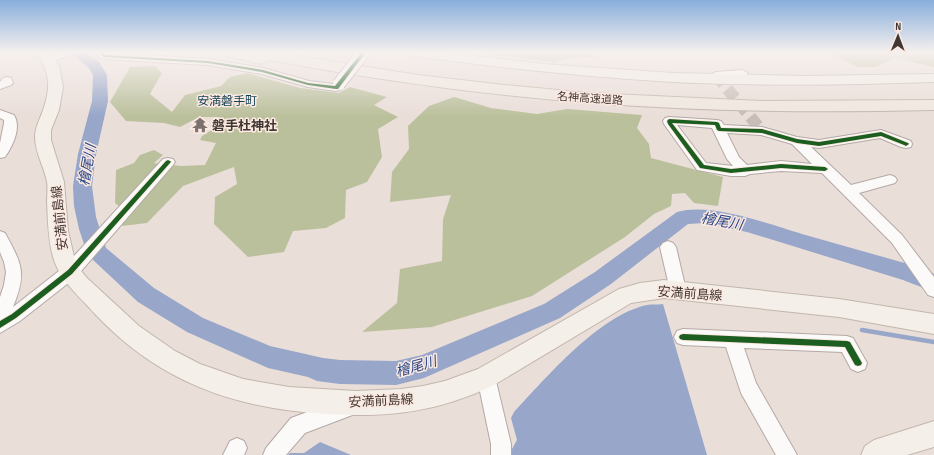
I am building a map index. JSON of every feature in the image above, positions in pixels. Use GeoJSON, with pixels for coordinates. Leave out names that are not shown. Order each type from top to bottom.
{"type":"FeatureCollection","features":[{"type":"Feature","properties":{"kind":"highway"},"geometry":{"type":"LineString","coordinates":[[345,73],[463,90],[608,104],[686,108],[752,107]]}},
{"type":"Feature","properties":{"kind":"highway","name":"名神高速道路"},"geometry":{"type":"LineString","coordinates":[[371,73],[463,86],[606,99],[752,107],[934,105]]}},
{"type":"Feature","properties":{"kind":"highway","name":"名神高速道路"},"geometry":{"type":"LineString","coordinates":[[458,73],[620,88],[802,94],[934,92]]}},
{"type":"Feature","properties":{"kind":"main road","name":"安満前島線"},"geometry":{"type":"LineString","coordinates":[[55,73],[56,84],[51,110],[43,133],[45,153],[55,179],[60,246],[65,264],[74,267],[113,318],[150,348],[190,371],[222,383],[276,398],[359,403],[387,402],[422,398],[471,385],[626,296],[652,290],[678,290],[839,308],[934,324]]}},
{"type":"Feature","properties":{"kind":"main road"},"geometry":{"type":"LineString","coordinates":[[606,73],[642,76],[796,81],[934,78]]}},
{"type":"Feature","properties":{"kind":"main road"},"geometry":{"type":"LineString","coordinates":[[874,455],[883,449],[934,434]]}},
{"type":"Feature","properties":{"kind":"street"},"geometry":{"type":"LineString","coordinates":[[271,73],[308,84],[336,88],[347,73]]}},
{"type":"Feature","properties":{"kind":"street"},"geometry":{"type":"LineString","coordinates":[[716,75],[739,73]]}},
{"type":"Feature","properties":{"kind":"street"},"geometry":{"type":"LineString","coordinates":[[0,114],[10,118],[7,144],[0,154]]}},
{"type":"Feature","properties":{"kind":"street"},"geometry":{"type":"LineString","coordinates":[[745,170],[734,159],[717,124],[669,121],[702,167],[731,171],[745,170],[781,166],[825,169]]}},
{"type":"Feature","properties":{"kind":"street"},"geometry":{"type":"LineString","coordinates":[[719,129],[762,131],[796,141],[819,144],[881,134],[906,144]]}},
{"type":"Feature","properties":{"kind":"street"},"geometry":{"type":"LineString","coordinates":[[796,141],[897,239],[934,290]]}},
{"type":"Feature","properties":{"kind":"street"},"geometry":{"type":"LineString","coordinates":[[0,325],[14,316],[74,267],[168,162]]}},
{"type":"Feature","properties":{"kind":"street"},"geometry":{"type":"LineString","coordinates":[[847,191],[890,180]]}},
{"type":"Feature","properties":{"kind":"street"},"geometry":{"type":"LineString","coordinates":[[0,237],[13,266],[13,277],[10,290],[0,317]]}},
{"type":"Feature","properties":{"kind":"street"},"geometry":{"type":"LineString","coordinates":[[668,247],[678,290]]}},
{"type":"Feature","properties":{"kind":"street"},"geometry":{"type":"LineString","coordinates":[[683,337],[847,344],[858,363]]}},
{"type":"Feature","properties":{"kind":"street"},"geometry":{"type":"LineString","coordinates":[[732,339],[748,387],[787,455]]}},
{"type":"Feature","properties":{"kind":"street"},"geometry":{"type":"LineString","coordinates":[[486,377],[501,444],[501,455]]}},
{"type":"Feature","properties":{"kind":"street"},"geometry":{"type":"LineString","coordinates":[[273,455],[298,425],[359,403]]}},
{"type":"Feature","properties":{"kind":"green space"},"geometry":{"type":"Polygon","coordinates":[[[126,73],[162,73],[150,94],[172,112],[185,95],[221,86],[230,77],[248,73],[300,88],[339,93],[350,87],[387,97],[374,105],[398,117],[378,129],[382,157],[367,182],[346,190],[345,218],[326,228],[293,231],[284,252],[248,257],[214,224],[215,197],[237,184],[234,167],[183,186],[147,223],[122,226],[128,213],[115,203],[116,170],[134,163],[140,155],[154,150],[163,155],[154,163],[181,166],[205,165],[216,143],[200,140],[202,136],[212,130],[219,117],[199,117],[180,127],[164,123],[126,121],[110,102],[126,73]]]}},
{"type":"Feature","properties":{"kind":"green space"},"geometry":{"type":"Polygon","coordinates":[[[454,97],[491,108],[537,114],[567,109],[642,115],[637,128],[649,144],[651,158],[723,177],[718,206],[694,203],[685,193],[672,194],[671,206],[654,214],[625,237],[532,296],[432,327],[362,332],[397,303],[400,269],[442,261],[443,219],[451,195],[390,202],[392,172],[409,149],[408,126],[429,106],[454,97]]]}},
{"type":"Feature","properties":{"kind":"water"},"geometry":{"type":"Polygon","coordinates":[[[663,304],[707,455],[511,455],[512,449],[517,440],[511,418],[514,412],[557,366],[592,334],[610,321],[629,311],[647,305],[663,304]]]}},
{"type":"Feature","properties":{"kind":"water"},"geometry":{"type":"Polygon","coordinates":[[[320,442],[351,455],[288,455],[290,453],[304,453],[320,442]]]}},
{"type":"Feature","properties":{"kind":"waterway","name":"檜尾川"},"geometry":{"type":"LineString","coordinates":[[99,73],[101,84],[100,101],[83,176],[84,206],[89,229],[96,249],[102,258],[111,264],[146,295],[195,325],[268,357],[316,367],[317,369],[340,372],[396,373],[424,366],[552,311],[603,278],[684,217],[704,216],[747,225],[908,273],[934,283]]}},
{"type":"Feature","properties":{"kind":"waterway"},"geometry":{"type":"LineString","coordinates":[[862,330],[934,342]]}},
{"type":"Feature","properties":{"kind":"tunnel"},"geometry":{"type":"LineString","coordinates":[[716,75],[762,131]]}},
{"type":"Feature","properties":{"kind":"cycle path"},"geometry":{"type":"LineString","coordinates":[[271,73],[308,84],[336,88],[347,73]]}},
{"type":"Feature","properties":{"kind":"cycle path"},"geometry":{"type":"LineString","coordinates":[[825,169],[781,166],[731,171],[702,167],[669,121],[717,124],[719,129],[762,131],[797,141],[819,144],[881,134],[906,144]]}},
{"type":"Feature","properties":{"kind":"cycle path"},"geometry":{"type":"LineString","coordinates":[[0,325],[14,316],[70,272],[168,162]]}},
{"type":"Feature","properties":{"kind":"cycle path"},"geometry":{"type":"LineString","coordinates":[[683,337],[847,344],[858,363]]}},
{"type":"Feature","properties":{"kind":"place","name":"磐手杜神社"},"geometry":{"type":"Point","coordinates":[200,125]}},
{"type":"Feature","properties":{"kind":"district","name":"安満磐手町"},"geometry":{"type":"Point","coordinates":[227,101]}}]}
